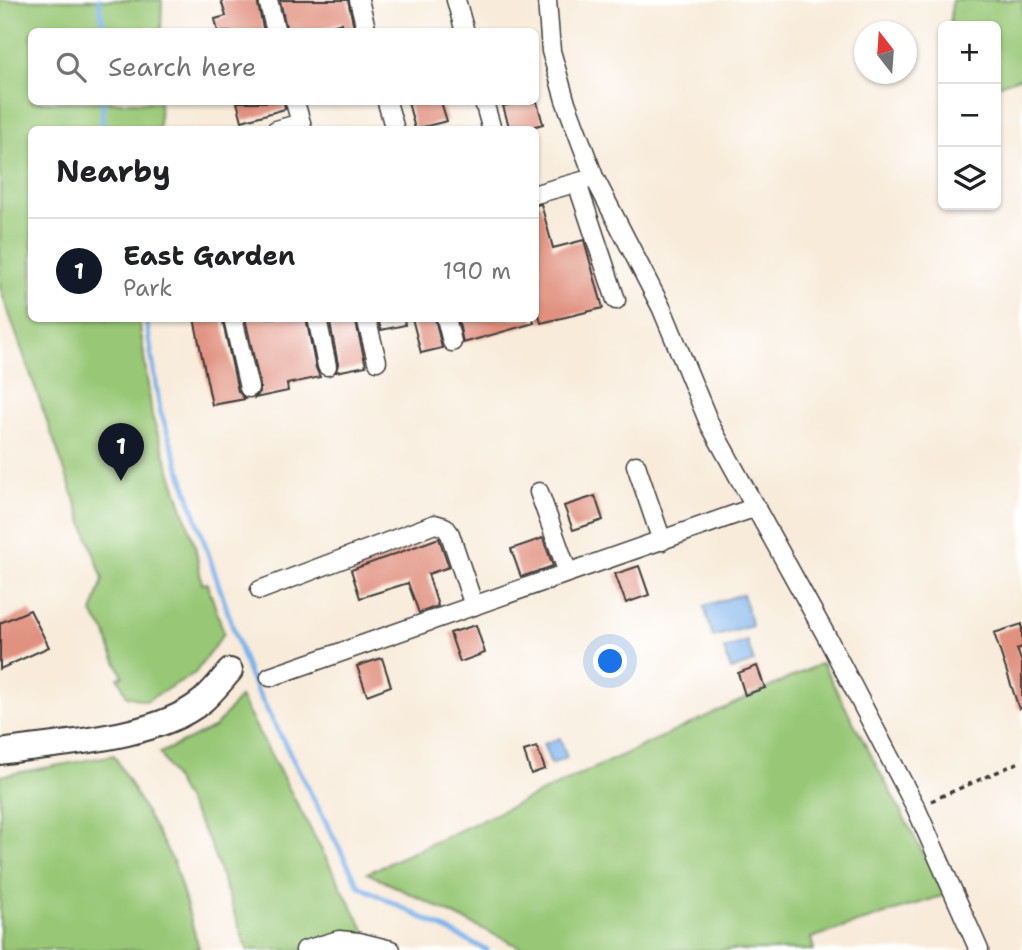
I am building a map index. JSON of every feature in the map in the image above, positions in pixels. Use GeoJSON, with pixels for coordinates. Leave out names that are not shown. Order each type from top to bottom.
{"type":"FeatureCollection","features":[{"type":"Feature","properties":{"kind":"street"},"geometry":{"type":"LineString","coordinates":[[268,0],[275,28]]}},
{"type":"Feature","properties":{"kind":"street"},"geometry":{"type":"LineString","coordinates":[[359,0],[367,28]]}},
{"type":"Feature","properties":{"kind":"street"},"geometry":{"type":"LineString","coordinates":[[456,0],[464,28]]}},
{"type":"Feature","properties":{"kind":"street"},"geometry":{"type":"LineString","coordinates":[[547,0],[551,51],[616,300]]}},
{"type":"Feature","properties":{"kind":"street"},"geometry":{"type":"LineString","coordinates":[[296,105],[302,126]]}},
{"type":"Feature","properties":{"kind":"street"},"geometry":{"type":"LineString","coordinates":[[388,105],[394,126]]}},
{"type":"Feature","properties":{"kind":"street"},"geometry":{"type":"LineString","coordinates":[[485,105],[491,126]]}},
{"type":"Feature","properties":{"kind":"street"},"geometry":{"type":"LineString","coordinates":[[539,193],[586,180]]}},
{"type":"Feature","properties":{"kind":"street"},"geometry":{"type":"LineString","coordinates":[[586,180],[662,309],[710,425],[828,639],[916,808],[979,950]]}},
{"type":"Feature","properties":{"kind":"street"},"geometry":{"type":"LineString","coordinates":[[234,322],[249,388]]}},
{"type":"Feature","properties":{"kind":"street"},"geometry":{"type":"LineString","coordinates":[[318,322],[327,366]]}},
{"type":"Feature","properties":{"kind":"street"},"geometry":{"type":"LineString","coordinates":[[367,322],[377,361]]}},
{"type":"Feature","properties":{"kind":"street"},"geometry":{"type":"LineString","coordinates":[[447,322],[453,342]]}},
{"type":"Feature","properties":{"kind":"street"},"geometry":{"type":"LineString","coordinates":[[636,465],[662,541]]}},
{"type":"Feature","properties":{"kind":"street"},"geometry":{"type":"LineString","coordinates":[[539,492],[568,573]]}},
{"type":"Feature","properties":{"kind":"street"},"geometry":{"type":"LineString","coordinates":[[270,677],[756,508]]}},
{"type":"Feature","properties":{"kind":"street"},"geometry":{"type":"LineString","coordinates":[[260,590],[435,524],[445,527],[450,534],[474,606]]}},
{"type":"Feature","properties":{"kind":"street"},"geometry":{"type":"LineString","coordinates":[[0,752],[118,735],[154,726],[201,702],[230,671]]}},
{"type":"Feature","properties":{"kind":"street"},"geometry":{"type":"LineString","coordinates":[[305,950],[339,940],[391,950]]}},
{"type":"Feature","properties":{"kind":"path"},"geometry":{"type":"LineString","coordinates":[[916,808],[1022,761]]}},
{"type":"Feature","properties":{"kind":"green space"},"geometry":{"type":"Polygon","coordinates":[[[0,0],[162,0],[161,28],[28,28],[28,105],[160,105],[159,126],[28,126],[28,322],[139,322],[152,416],[195,546],[202,584],[207,583],[224,633],[195,673],[146,701],[127,696],[118,678],[123,676],[106,633],[92,613],[103,579],[0,288],[0,0]]]}},
{"type":"Feature","properties":{"kind":"green space"},"geometry":{"type":"Polygon","coordinates":[[[952,0],[1022,0],[1022,77],[1001,84],[1001,21],[950,21],[952,0]]]}},
{"type":"Feature","properties":{"kind":"green space"},"geometry":{"type":"Polygon","coordinates":[[[822,663],[945,895],[811,938],[814,950],[526,950],[367,873],[822,663]]]}},
{"type":"Feature","properties":{"kind":"green space"},"geometry":{"type":"Polygon","coordinates":[[[240,697],[375,950],[247,950],[210,843],[160,753],[215,727],[240,697]]]}},
{"type":"Feature","properties":{"kind":"green space"},"geometry":{"type":"Polygon","coordinates":[[[114,755],[174,863],[199,948],[0,950],[0,776],[114,755]]]}},
{"type":"Feature","properties":{"kind":"water"},"geometry":{"type":"Polygon","coordinates":[[[743,594],[752,626],[713,637],[704,606],[743,594]]]}},
{"type":"Feature","properties":{"kind":"water"},"geometry":{"type":"Polygon","coordinates":[[[747,641],[754,662],[731,670],[724,649],[747,641]]]}},
{"type":"Feature","properties":{"kind":"water"},"geometry":{"type":"Polygon","coordinates":[[[560,738],[567,758],[551,764],[543,744],[560,738]]]}},
{"type":"Feature","properties":{"kind":"building"},"geometry":{"type":"Polygon","coordinates":[[[221,0],[257,0],[263,28],[217,28],[215,19],[226,16],[221,0]]]}},
{"type":"Feature","properties":{"kind":"building"},"geometry":{"type":"Polygon","coordinates":[[[280,0],[348,0],[354,28],[343,28],[342,23],[324,28],[286,28],[280,0]]]}},
{"type":"Feature","properties":{"kind":"building"},"geometry":{"type":"Polygon","coordinates":[[[238,105],[284,105],[285,109],[242,121],[238,105]]]}},
{"type":"Feature","properties":{"kind":"building"},"geometry":{"type":"Polygon","coordinates":[[[409,105],[442,105],[447,121],[414,126],[409,105]]]}},
{"type":"Feature","properties":{"kind":"building"},"geometry":{"type":"Polygon","coordinates":[[[538,105],[543,124],[509,126],[503,106],[538,105]]]}},
{"type":"Feature","properties":{"kind":"building"},"geometry":{"type":"Polygon","coordinates":[[[539,204],[553,248],[584,240],[603,308],[541,323],[539,204]]]}},
{"type":"Feature","properties":{"kind":"building"},"geometry":{"type":"Polygon","coordinates":[[[195,322],[223,322],[238,391],[245,399],[212,405],[195,322]]]}},
{"type":"Feature","properties":{"kind":"building"},"geometry":{"type":"Polygon","coordinates":[[[246,322],[307,322],[320,377],[287,384],[288,391],[255,398],[260,392],[246,322]]]}},
{"type":"Feature","properties":{"kind":"building"},"geometry":{"type":"Polygon","coordinates":[[[330,322],[356,322],[366,366],[336,372],[338,364],[330,322]]]}},
{"type":"Feature","properties":{"kind":"building"},"geometry":{"type":"Polygon","coordinates":[[[379,322],[405,322],[405,325],[381,330],[379,322]]]}},
{"type":"Feature","properties":{"kind":"building"},"geometry":{"type":"Polygon","coordinates":[[[413,322],[436,322],[442,348],[421,353],[413,322]]]}},
{"type":"Feature","properties":{"kind":"building"},"geometry":{"type":"Polygon","coordinates":[[[459,322],[534,322],[534,323],[463,343],[459,322]]]}},
{"type":"Feature","properties":{"kind":"building"},"geometry":{"type":"Polygon","coordinates":[[[595,496],[603,520],[573,530],[564,506],[595,496]]]}},
{"type":"Feature","properties":{"kind":"building"},"geometry":{"type":"Polygon","coordinates":[[[439,538],[449,567],[428,574],[438,606],[419,613],[408,583],[360,598],[351,570],[439,538]]]}},
{"type":"Feature","properties":{"kind":"building"},"geometry":{"type":"Polygon","coordinates":[[[543,538],[553,566],[521,577],[511,549],[543,538]]]}},
{"type":"Feature","properties":{"kind":"building"},"geometry":{"type":"Polygon","coordinates":[[[639,566],[649,595],[626,603],[615,574],[639,566]]]}},
{"type":"Feature","properties":{"kind":"building"},"geometry":{"type":"Polygon","coordinates":[[[30,610],[49,647],[0,669],[0,623],[30,610]]]}},
{"type":"Feature","properties":{"kind":"building"},"geometry":{"type":"Polygon","coordinates":[[[1022,624],[1022,647],[1017,649],[1022,663],[1022,708],[1019,709],[994,633],[1022,624]]]}},
{"type":"Feature","properties":{"kind":"building"},"geometry":{"type":"Polygon","coordinates":[[[476,625],[485,653],[460,662],[450,633],[476,625]]]}},
{"type":"Feature","properties":{"kind":"building"},"geometry":{"type":"Polygon","coordinates":[[[382,658],[391,686],[367,695],[357,666],[382,658]]]}},
{"type":"Feature","properties":{"kind":"building"},"geometry":{"type":"Polygon","coordinates":[[[757,666],[765,688],[745,695],[738,673],[757,666]]]}},
{"type":"Feature","properties":{"kind":"building"},"geometry":{"type":"Polygon","coordinates":[[[537,747],[545,769],[531,774],[524,751],[537,747]]]}},
{"type":"Feature","properties":{"kind":"waterway"},"geometry":{"type":"LineString","coordinates":[[99,0],[103,28]]}},
{"type":"Feature","properties":{"kind":"waterway"},"geometry":{"type":"LineString","coordinates":[[102,126],[103,105]]}},
{"type":"Feature","properties":{"kind":"waterway"},"geometry":{"type":"LineString","coordinates":[[147,322],[160,410],[249,675],[359,886],[487,950]]}},
{"type":"Feature","properties":{"kind":"place","name":"East Garden"},"geometry":{"type":"Point","coordinates":[121,481]}}]}
